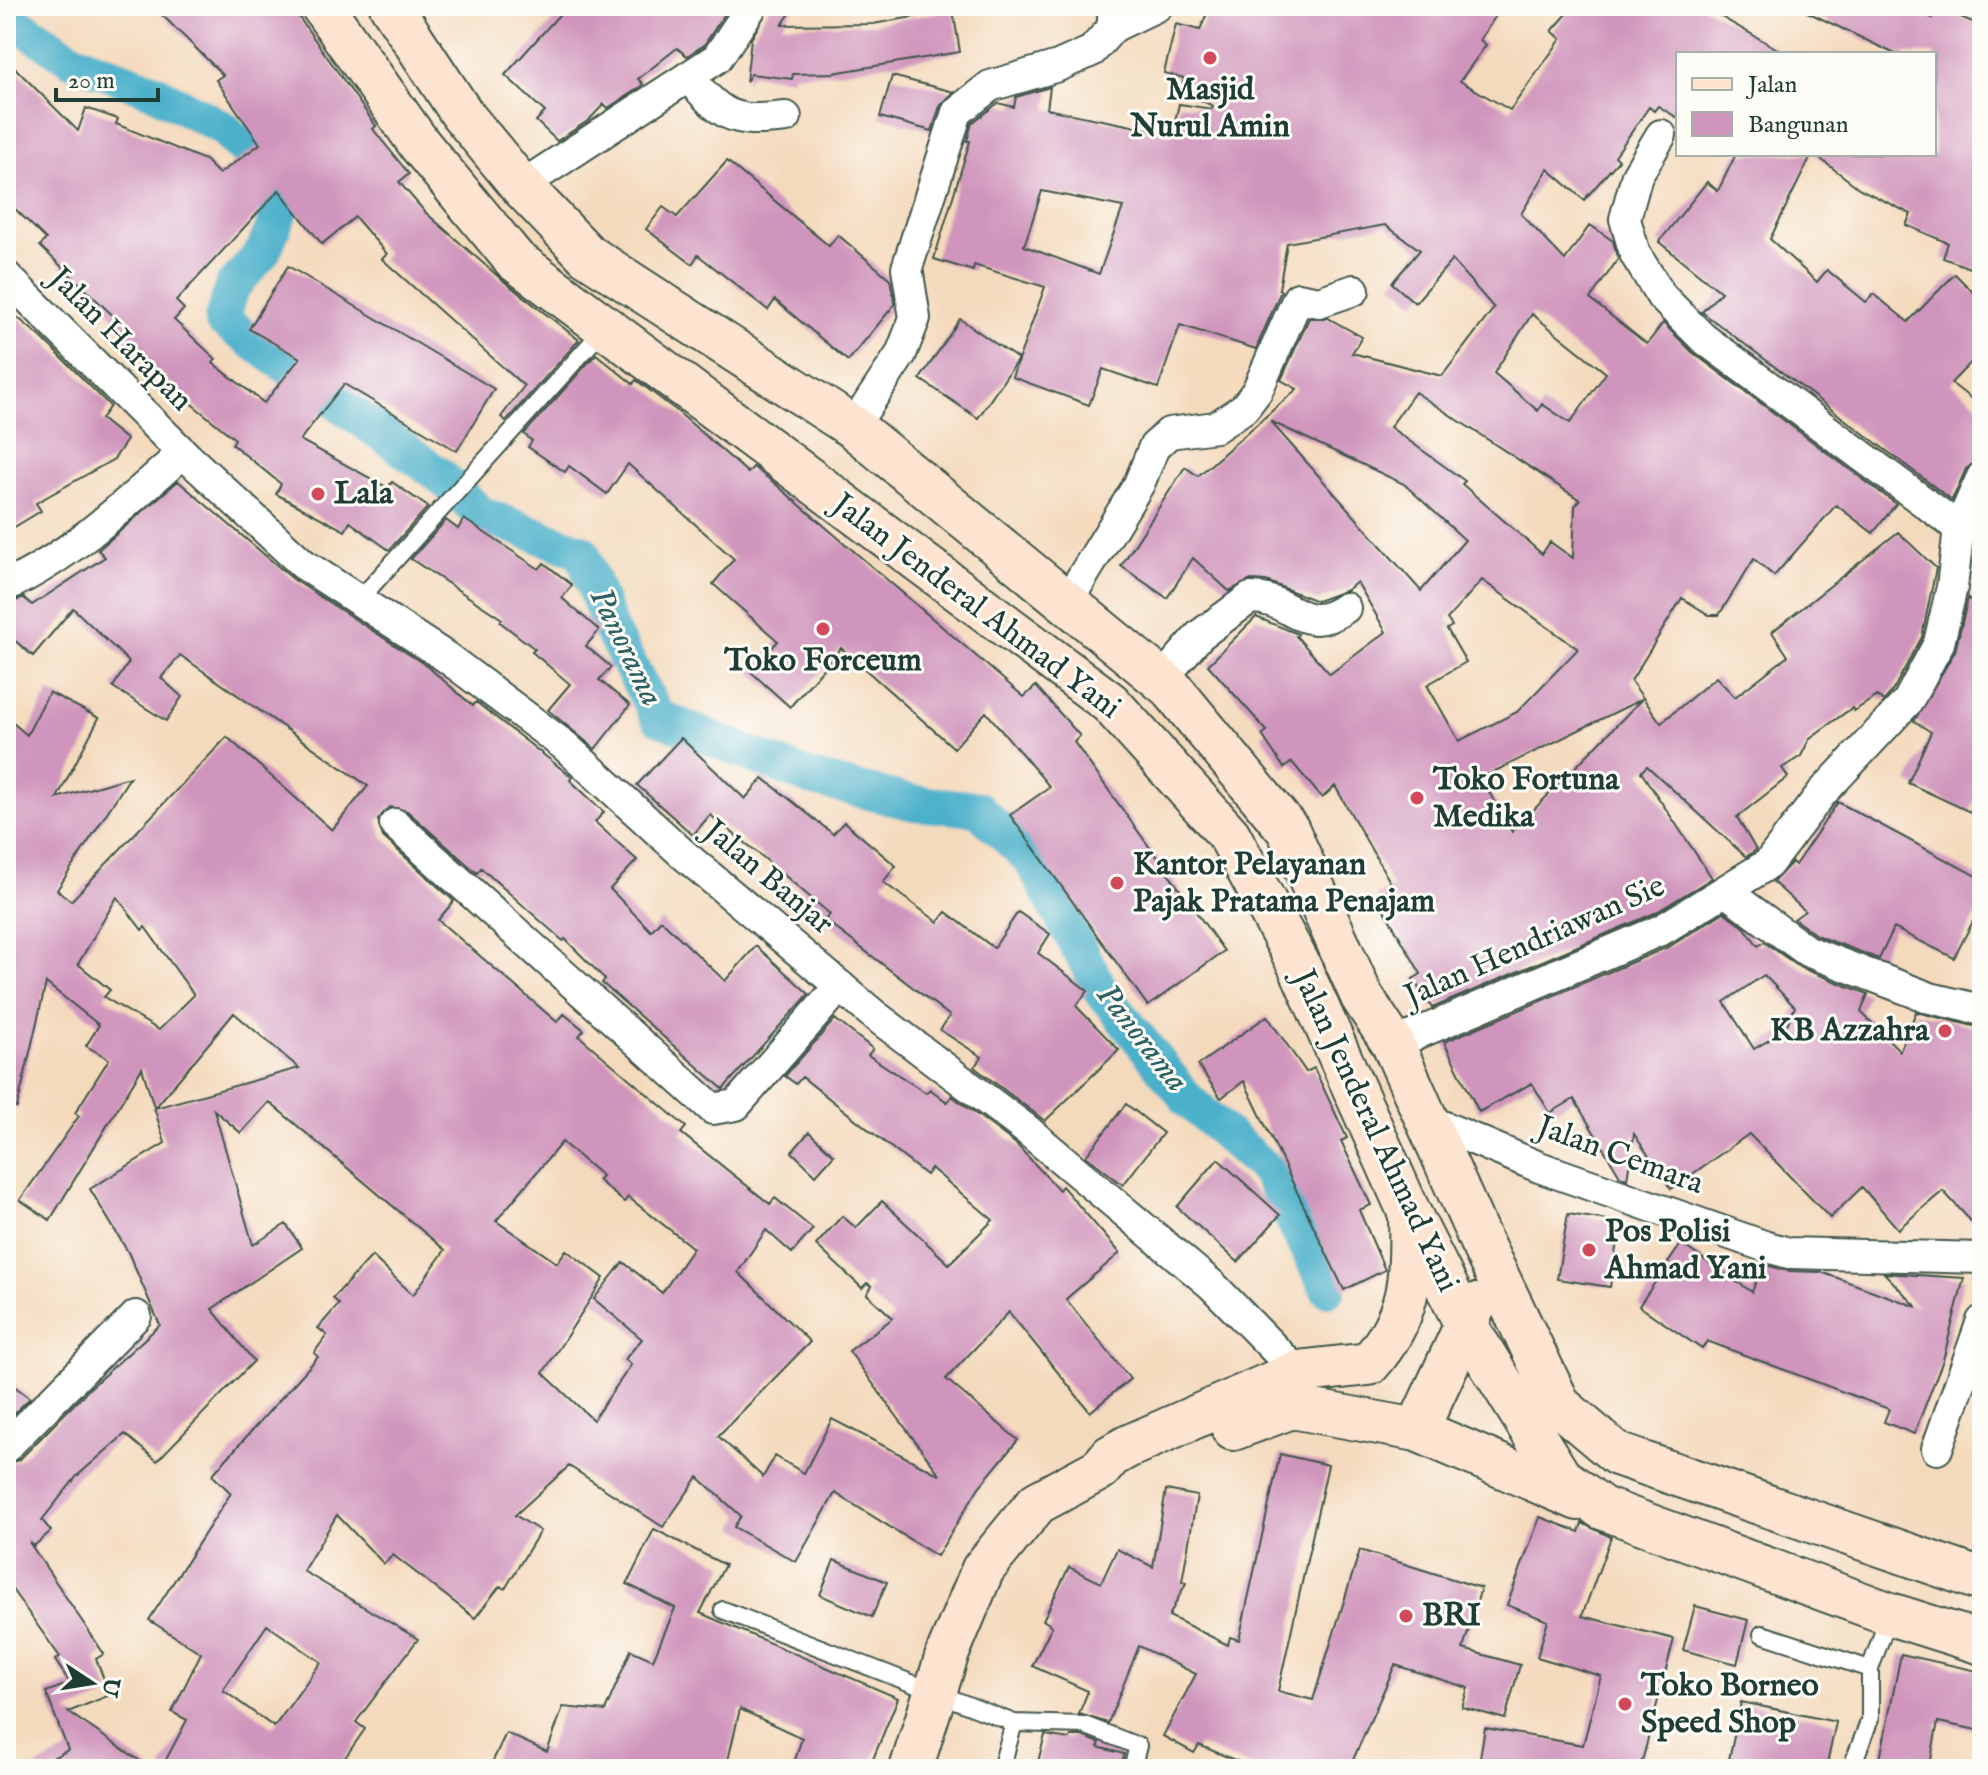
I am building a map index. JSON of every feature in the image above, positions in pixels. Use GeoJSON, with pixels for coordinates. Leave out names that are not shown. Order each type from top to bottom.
{"type":"FeatureCollection","features":[{"type":"Feature","properties":{"kind":"main road","name":"Jalan Jenderal Ahmad Yani"},"geometry":{"type":"LineString","coordinates":[[322,6],[420,145],[515,260],[1110,703],[1229,835],[1298,963],[1410,1214],[1466,1325],[1560,1477],[1602,1508],[1890,1614],[1982,1643]]}},
{"type":"Feature","properties":{"kind":"main road","name":"Jalan Jenderal Ahmad Yani"},"geometry":{"type":"LineString","coordinates":[[401,10],[462,114],[521,186],[587,255],[853,427],[1041,584],[1067,602],[1161,680],[1288,830],[1362,997],[1393,1044],[1481,1242],[1560,1406],[1617,1454],[1982,1580]]}},
{"type":"Feature","properties":{"kind":"main road"},"geometry":{"type":"LineString","coordinates":[[1035,648],[1067,602]]}},
{"type":"Feature","properties":{"kind":"main road"},"geometry":{"type":"LineString","coordinates":[[1369,1364],[1392,1337],[1406,1304],[1411,1261],[1410,1214]]}},
{"type":"Feature","properties":{"kind":"main road"},"geometry":{"type":"LineString","coordinates":[[1417,1430],[1466,1325],[1481,1281],[1481,1242]]}},
{"type":"Feature","properties":{"kind":"main road"},"geometry":{"type":"LineString","coordinates":[[1100,1469],[1111,1456],[1127,1447],[1297,1372],[1369,1364],[1414,1367],[1560,1406]]}},
{"type":"Feature","properties":{"kind":"main road"},"geometry":{"type":"LineString","coordinates":[[911,1769],[947,1655],[983,1569],[1037,1503],[1100,1469],[1139,1464],[1292,1407],[1417,1430],[1602,1508]]}},
{"type":"Feature","properties":{"kind":"street"},"geometry":{"type":"LineString","coordinates":[[521,186],[725,50],[752,6]]}},
{"type":"Feature","properties":{"kind":"street"},"geometry":{"type":"LineString","coordinates":[[853,427],[901,354],[915,318],[907,268],[957,112],[990,86],[1058,66],[1092,51],[1113,17],[1157,6]]}},
{"type":"Feature","properties":{"kind":"street"},"geometry":{"type":"LineString","coordinates":[[688,77],[725,115],[750,121],[786,117]]}},
{"type":"Feature","properties":{"kind":"street"},"geometry":{"type":"LineString","coordinates":[[1661,135],[1637,175],[1625,219],[1635,254],[1662,297],[1703,338],[1959,528]]}},
{"type":"Feature","properties":{"kind":"street","name":"Jalan Harapan"},"geometry":{"type":"LineString","coordinates":[[6,276],[183,453]]}},
{"type":"Feature","properties":{"kind":"street"},"geometry":{"type":"LineString","coordinates":[[1067,602],[1139,484],[1161,438],[1178,429],[1216,427],[1244,408],[1257,391],[1298,298],[1319,302],[1354,290]]}},
{"type":"Feature","properties":{"kind":"street"},"geometry":{"type":"LineString","coordinates":[[6,586],[39,571],[183,453]]}},
{"type":"Feature","properties":{"kind":"street","name":"Jalan Banjar"},"geometry":{"type":"LineString","coordinates":[[183,453],[303,564],[446,657],[565,746],[683,854],[840,986],[1027,1130],[1212,1285],[1297,1372]]}},
{"type":"Feature","properties":{"kind":"street","name":"Jalan Hendriawan Sie"},"geometry":{"type":"LineString","coordinates":[[1393,1044],[1663,929],[1768,864],[1822,793],[1908,701],[1939,643],[1952,587],[1959,528],[1982,477]]}},
{"type":"Feature","properties":{"kind":"street"},"geometry":{"type":"LineString","coordinates":[[1161,680],[1200,635],[1250,598],[1271,601],[1312,621],[1333,617],[1345,608]]}},
{"type":"Feature","properties":{"kind":"street"},"geometry":{"type":"LineString","coordinates":[[395,824],[713,1109],[736,1105],[840,986]]}},
{"type":"Feature","properties":{"kind":"street"},"geometry":{"type":"LineString","coordinates":[[1725,891],[1807,951],[1930,998],[1982,1010]]}},
{"type":"Feature","properties":{"kind":"street","name":"Jalan Cemara"},"geometry":{"type":"LineString","coordinates":[[1428,1120],[1539,1167],[1789,1253],[1982,1258]]}},
{"type":"Feature","properties":{"kind":"street"},"geometry":{"type":"LineString","coordinates":[[6,1447],[136,1316]]}},
{"type":"Feature","properties":{"kind":"street"},"geometry":{"type":"LineString","coordinates":[[1937,1449],[1982,1321]]}},
{"type":"Feature","properties":{"kind":"lane"},"geometry":{"type":"LineString","coordinates":[[358,601],[605,328]]}},
{"type":"Feature","properties":{"kind":"lane"},"geometry":{"type":"LineString","coordinates":[[723,1610],[934,1695],[1014,1723],[1084,1725],[1138,1746],[1132,1769]]}},
{"type":"Feature","properties":{"kind":"lane"},"geometry":{"type":"LineString","coordinates":[[1851,1769],[1870,1719],[1870,1669],[1890,1614]]}},
{"type":"Feature","properties":{"kind":"lane"},"geometry":{"type":"LineString","coordinates":[[1762,1634],[1870,1669]]}},
{"type":"Feature","properties":{"kind":"lane"},"geometry":{"type":"LineString","coordinates":[[1001,1769],[1014,1723]]}},
{"type":"Feature","properties":{"kind":"building"},"geometry":{"type":"Polygon","coordinates":[[[153,6],[291,6],[376,126],[373,129],[409,174],[399,182],[425,212],[501,279],[579,340],[506,421],[501,417],[524,386],[382,259],[387,254],[355,217],[322,244],[279,190],[176,301],[184,309],[174,320],[216,359],[213,363],[264,403],[300,358],[249,329],[288,266],[494,389],[457,451],[344,384],[300,440],[388,488],[392,482],[428,507],[389,550],[350,522],[345,531],[276,494],[281,484],[232,444],[235,439],[188,401],[119,335],[126,328],[40,246],[46,239],[6,200],[6,59],[78,131],[86,108],[118,119],[116,124],[205,160],[219,174],[260,144],[216,80],[223,75],[153,6]]]}},
{"type":"Feature","properties":{"kind":"building"},"geometry":{"type":"Polygon","coordinates":[[[567,6],[730,6],[704,45],[687,56],[677,48],[638,79],[643,84],[639,88],[608,108],[604,104],[589,120],[557,141],[536,121],[545,112],[505,75],[567,6]]]}},
{"type":"Feature","properties":{"kind":"building"},"geometry":{"type":"Polygon","coordinates":[[[770,6],[795,6],[782,25],[873,24],[953,10],[960,52],[833,73],[793,74],[792,79],[751,74],[746,82],[751,39],[770,6]]]}},
{"type":"Feature","properties":{"kind":"building"},"geometry":{"type":"Polygon","coordinates":[[[1210,6],[1502,6],[1480,40],[1486,45],[1460,81],[1510,110],[1561,39],[1552,31],[1574,6],[1702,6],[1782,52],[1676,52],[1676,117],[1658,106],[1654,111],[1649,107],[1615,156],[1619,160],[1584,200],[1548,169],[1521,214],[1565,260],[1590,225],[1613,241],[1618,259],[1590,299],[1647,344],[1663,323],[1692,352],[1896,504],[1873,533],[1836,505],[1774,576],[1754,559],[1719,615],[1709,615],[1682,598],[1631,681],[1661,723],[1716,677],[1735,697],[1788,656],[1772,632],[1898,532],[1936,568],[1922,637],[1893,690],[1884,701],[1877,696],[1854,711],[1852,708],[1810,738],[1801,756],[1782,768],[1788,777],[1737,817],[1756,850],[1746,857],[1647,766],[1641,772],[1712,878],[1655,913],[1432,1008],[1413,979],[1421,974],[1376,896],[1393,887],[1335,786],[1322,798],[1292,762],[1284,768],[1262,735],[1267,731],[1208,665],[1256,617],[1298,634],[1296,636],[1330,674],[1386,632],[1357,582],[1347,590],[1317,601],[1266,581],[1251,580],[1229,591],[1193,558],[1167,598],[1121,566],[1185,467],[1198,476],[1297,389],[1281,380],[1309,318],[1328,318],[1362,337],[1352,353],[1442,376],[1494,308],[1452,260],[1415,303],[1392,283],[1420,250],[1385,225],[1287,243],[1281,291],[1256,349],[1180,325],[1158,388],[1103,369],[1089,405],[1012,377],[1045,287],[974,265],[973,271],[934,259],[970,141],[967,141],[972,123],[998,103],[1014,107],[1016,97],[1050,87],[1047,109],[1172,134],[1179,104],[1212,109],[1213,106],[1181,91],[1184,78],[1164,73],[1176,24],[1200,30],[1210,6]],[[1042,191],[1024,246],[1099,274],[1123,207],[1042,191]],[[1532,314],[1494,373],[1538,411],[1542,404],[1570,423],[1606,373],[1532,314]],[[1415,392],[1390,427],[1465,481],[1462,484],[1542,554],[1550,542],[1573,558],[1575,506],[1580,500],[1415,392]],[[1270,421],[1421,591],[1465,540],[1404,484],[1270,421]],[[1482,580],[1447,619],[1452,626],[1447,629],[1466,662],[1427,685],[1459,741],[1517,712],[1578,649],[1482,580]],[[1642,699],[1481,778],[1512,832],[1642,699]]]}},
{"type":"Feature","properties":{"kind":"building"},"geometry":{"type":"Polygon","coordinates":[[[1795,6],[1906,6],[1932,18],[1937,7],[1982,26],[1982,250],[1975,270],[1943,258],[1948,243],[1906,225],[1911,214],[1860,189],[1817,156],[1936,156],[1936,52],[1891,52],[1795,6]]]}},
{"type":"Feature","properties":{"kind":"building"},"geometry":{"type":"Polygon","coordinates":[[[892,76],[954,92],[940,106],[932,131],[880,117],[892,76]]]}},
{"type":"Feature","properties":{"kind":"building"},"geometry":{"type":"Polygon","coordinates":[[[1735,156],[1811,156],[1770,239],[1817,282],[1827,270],[1866,302],[1874,294],[1908,322],[1955,274],[1982,301],[1982,351],[1951,383],[1982,407],[1982,457],[1966,469],[1952,500],[1702,312],[1721,292],[1659,242],[1707,182],[1718,191],[1735,156]]]}},
{"type":"Feature","properties":{"kind":"building"},"geometry":{"type":"Polygon","coordinates":[[[727,161],[829,246],[838,235],[890,279],[895,304],[848,361],[775,300],[768,310],[698,255],[692,264],[646,229],[663,207],[677,217],[727,161]]]}},
{"type":"Feature","properties":{"kind":"building"},"geometry":{"type":"Polygon","coordinates":[[[6,308],[41,337],[110,406],[101,419],[127,440],[114,459],[36,503],[41,511],[6,532],[6,308]]]}},
{"type":"Feature","properties":{"kind":"building"},"geometry":{"type":"Polygon","coordinates":[[[960,319],[1018,359],[978,418],[920,379],[960,319]]]}},
{"type":"Feature","properties":{"kind":"building"},"geometry":{"type":"Polygon","coordinates":[[[596,354],[633,384],[636,380],[677,411],[748,473],[753,467],[773,482],[1024,697],[1036,686],[1080,736],[1074,742],[1224,951],[1148,1006],[1010,815],[1050,787],[986,712],[954,748],[841,648],[790,707],[751,672],[778,641],[713,584],[734,559],[628,464],[607,494],[569,466],[565,472],[528,447],[532,441],[524,434],[596,354]]]}},
{"type":"Feature","properties":{"kind":"building"},"geometry":{"type":"Polygon","coordinates":[[[178,481],[293,579],[427,666],[473,706],[476,702],[572,777],[570,780],[604,812],[595,822],[637,860],[610,889],[651,931],[661,920],[725,981],[756,946],[809,994],[723,1089],[602,983],[605,979],[565,939],[563,941],[481,868],[477,873],[407,811],[390,807],[378,820],[383,837],[454,901],[438,920],[557,1022],[564,1014],[584,1030],[579,1036],[686,1127],[681,1133],[770,1204],[775,1198],[813,1229],[792,1253],[766,1230],[738,1272],[810,1342],[718,1436],[763,1477],[775,1456],[804,1473],[832,1419],[940,1475],[849,1351],[893,1318],[867,1294],[872,1286],[867,1283],[862,1288],[816,1245],[842,1216],[856,1228],[882,1201],[949,1264],[993,1220],[931,1168],[926,1175],[802,1077],[796,1084],[785,1076],[835,1019],[873,1049],[868,1055],[926,1093],[930,1089],[947,1102],[952,1096],[1016,1144],[1059,1190],[1062,1186],[1120,1253],[1066,1299],[1130,1379],[1090,1412],[1009,1312],[946,1379],[1018,1440],[979,1487],[937,1556],[835,1493],[796,1562],[734,1527],[741,1516],[698,1477],[663,1527],[569,1466],[515,1515],[540,1531],[505,1589],[500,1586],[475,1618],[393,1555],[384,1564],[337,1515],[303,1571],[418,1639],[356,1722],[365,1729],[337,1769],[161,1769],[187,1720],[172,1712],[201,1653],[149,1620],[231,1493],[212,1475],[318,1357],[314,1353],[327,1335],[318,1328],[339,1304],[333,1298],[372,1256],[413,1295],[445,1250],[269,1102],[241,1133],[214,1110],[253,1245],[286,1224],[302,1248],[212,1309],[254,1361],[157,1461],[125,1434],[77,1476],[42,1520],[51,1531],[34,1546],[29,1542],[104,1654],[96,1659],[110,1695],[68,1712],[152,1769],[32,1769],[68,1750],[46,1692],[70,1683],[55,1660],[60,1657],[6,1581],[6,1464],[19,1460],[90,1388],[160,1325],[128,1252],[90,1189],[165,1143],[142,1068],[50,1220],[20,1200],[79,1116],[75,1113],[109,1059],[86,1046],[99,1025],[46,983],[17,1108],[6,1106],[6,717],[27,735],[49,692],[99,718],[57,798],[130,777],[57,890],[71,901],[227,737],[332,830],[368,786],[180,655],[161,678],[182,697],[166,721],[113,687],[129,662],[73,608],[33,656],[6,633],[6,612],[15,602],[23,597],[32,605],[105,557],[98,550],[178,481]],[[117,897],[78,964],[110,990],[104,997],[159,1030],[194,995],[145,927],[142,930],[117,897]],[[234,1013],[155,1108],[299,1068],[234,1013]],[[562,1142],[496,1221],[557,1263],[566,1250],[604,1278],[543,1373],[593,1420],[631,1365],[625,1359],[642,1339],[594,1299],[623,1262],[662,1293],[693,1248],[628,1197],[624,1202],[598,1180],[602,1176],[562,1142]],[[267,1625],[223,1690],[274,1727],[321,1662],[267,1625]]]}},
{"type":"Feature","properties":{"kind":"building"},"geometry":{"type":"Polygon","coordinates":[[[464,519],[539,569],[544,563],[572,585],[562,598],[599,630],[586,646],[611,667],[599,680],[630,705],[595,749],[548,710],[570,684],[532,652],[535,649],[500,622],[502,619],[411,559],[446,520],[458,529],[464,519]]]}},
{"type":"Feature","properties":{"kind":"building"},"geometry":{"type":"Polygon","coordinates":[[[1968,598],[1982,612],[1982,785],[1970,812],[1908,783],[1931,732],[1914,721],[1955,651],[1968,598]]]}},
{"type":"Feature","properties":{"kind":"building"},"geometry":{"type":"Polygon","coordinates":[[[681,738],[745,799],[763,778],[833,834],[844,822],[896,866],[883,882],[938,922],[946,912],[994,948],[1018,912],[1050,934],[1038,953],[1088,991],[1076,1006],[1119,1050],[1045,1121],[974,1067],[982,1057],[940,1030],[950,1016],[825,920],[830,914],[757,852],[710,815],[693,835],[637,785],[681,738]]]}},
{"type":"Feature","properties":{"kind":"building"},"geometry":{"type":"Polygon","coordinates":[[[1838,802],[1982,879],[1982,904],[1954,958],[1894,928],[1879,959],[1816,935],[1794,919],[1805,911],[1773,882],[1792,862],[1795,865],[1838,802]]]}},
{"type":"Feature","properties":{"kind":"building"},"geometry":{"type":"Polygon","coordinates":[[[1724,912],[1745,928],[1758,946],[1764,942],[1801,968],[1868,994],[1861,1012],[1900,1051],[1916,1012],[1982,1028],[1982,1233],[1943,1191],[1898,1229],[1862,1187],[1830,1218],[1749,1134],[1671,1189],[1634,1134],[1627,1179],[1620,1176],[1574,1099],[1550,1113],[1532,1083],[1479,1112],[1444,1042],[1670,946],[1724,912]],[[1764,975],[1724,1002],[1754,1049],[1784,1031],[1795,1007],[1764,975]]]}},
{"type":"Feature","properties":{"kind":"building"},"geometry":{"type":"Polygon","coordinates":[[[1267,1016],[1306,1072],[1314,1068],[1347,1138],[1341,1141],[1371,1205],[1359,1210],[1385,1270],[1344,1290],[1244,1081],[1221,1098],[1198,1065],[1267,1016]]]}},
{"type":"Feature","properties":{"kind":"building"},"geometry":{"type":"Polygon","coordinates":[[[1126,1104],[1163,1133],[1123,1185],[1086,1156],[1126,1104]]]}},
{"type":"Feature","properties":{"kind":"building"},"geometry":{"type":"Polygon","coordinates":[[[809,1132],[834,1155],[816,1175],[792,1152],[809,1132]]]}},
{"type":"Feature","properties":{"kind":"building"},"geometry":{"type":"Polygon","coordinates":[[[1218,1159],[1280,1215],[1238,1262],[1177,1207],[1218,1159]]]}},
{"type":"Feature","properties":{"kind":"building","name":"Pos Polisi Ahmad Yani"},"geometry":{"type":"Polygon","coordinates":[[[1568,1214],[1620,1222],[1610,1287],[1557,1279],[1568,1214]]]}},
{"type":"Feature","properties":{"kind":"building"},"geometry":{"type":"Polygon","coordinates":[[[1681,1244],[1752,1292],[1762,1264],[1788,1271],[1821,1272],[1917,1307],[1884,1273],[1964,1278],[1943,1360],[1914,1434],[1884,1422],[1889,1409],[1707,1341],[1702,1349],[1639,1306],[1681,1244]]]}},
{"type":"Feature","properties":{"kind":"building"},"geometry":{"type":"Polygon","coordinates":[[[6,1380],[30,1398],[6,1421],[6,1380]]]}},
{"type":"Feature","properties":{"kind":"building"},"geometry":{"type":"Polygon","coordinates":[[[1280,1454],[1328,1465],[1278,1691],[1313,1700],[1360,1550],[1481,1588],[1463,1649],[1520,1665],[1505,1719],[1462,1707],[1468,1688],[1395,1665],[1349,1769],[1256,1769],[1199,1745],[1194,1753],[1163,1736],[1196,1674],[1139,1646],[1108,1723],[1079,1714],[1088,1691],[1032,1666],[1052,1626],[1043,1620],[1069,1567],[1101,1583],[1117,1549],[1153,1567],[1166,1490],[1197,1496],[1182,1581],[1186,1583],[1169,1616],[1228,1645],[1230,1637],[1239,1640],[1280,1454]]]}},
{"type":"Feature","properties":{"kind":"building"},"geometry":{"type":"Polygon","coordinates":[[[1540,1517],[1579,1532],[1582,1523],[1611,1537],[1582,1616],[1674,1639],[1640,1769],[1478,1769],[1485,1728],[1583,1745],[1601,1676],[1537,1657],[1548,1621],[1507,1605],[1540,1517]]]}},
{"type":"Feature","properties":{"kind":"building"},"geometry":{"type":"Polygon","coordinates":[[[654,1529],[725,1565],[700,1613],[898,1698],[869,1769],[792,1769],[802,1738],[740,1709],[726,1769],[489,1769],[506,1733],[547,1752],[563,1707],[605,1711],[631,1650],[653,1660],[675,1608],[627,1584],[654,1529]]]}},
{"type":"Feature","properties":{"kind":"building"},"geometry":{"type":"Polygon","coordinates":[[[834,1560],[887,1582],[872,1617],[820,1595],[834,1560]]]}},
{"type":"Feature","properties":{"kind":"building"},"geometry":{"type":"Polygon","coordinates":[[[1695,1606],[1748,1620],[1737,1664],[1683,1650],[1695,1606]]]}},
{"type":"Feature","properties":{"kind":"building"},"geometry":{"type":"Polygon","coordinates":[[[1901,1654],[1982,1672],[1982,1731],[1938,1722],[1929,1769],[1878,1769],[1901,1654]]]}},
{"type":"Feature","properties":{"kind":"building"},"geometry":{"type":"Polygon","coordinates":[[[1741,1702],[1836,1722],[1826,1769],[1727,1769],[1741,1702]]]}},
{"type":"Feature","properties":{"kind":"building"},"geometry":{"type":"Polygon","coordinates":[[[1045,1735],[1069,1739],[1071,1736],[1082,1736],[1100,1743],[1098,1747],[1124,1754],[1121,1769],[1036,1769],[1045,1735]]]}},
{"type":"Feature","properties":{"kind":"waterway","name":"Panorama"},"geometry":{"type":"LineString","coordinates":[[6,16],[71,59],[152,90],[223,128],[261,166],[281,209],[263,252],[232,287],[222,320],[438,474],[481,514],[582,552],[609,627],[658,717],[810,778],[914,803],[978,809],[1031,860],[1102,992],[1189,1101],[1268,1171],[1328,1289]]}},
{"type":"Feature","properties":{"kind":"place","name":"Masjid Nurul Amin"},"geometry":{"type":"Point","coordinates":[1210,58]}},
{"type":"Feature","properties":{"kind":"place","name":"Lala"},"geometry":{"type":"Point","coordinates":[318,494]}},
{"type":"Feature","properties":{"kind":"place","name":"Toko Forceum"},"geometry":{"type":"Point","coordinates":[823,629]}},
{"type":"Feature","properties":{"kind":"place","name":"Toko Fortuna Medika"},"geometry":{"type":"Point","coordinates":[1417,798]}},
{"type":"Feature","properties":{"kind":"place","name":"Kantor Pelayanan Pajak Pratama Penajam"},"geometry":{"type":"Point","coordinates":[1117,883]}},
{"type":"Feature","properties":{"kind":"place","name":"KB Azzahra"},"geometry":{"type":"Point","coordinates":[1945,1031]}},
{"type":"Feature","properties":{"kind":"place","name":"Pos Polisi Ahmad Yani"},"geometry":{"type":"Point","coordinates":[1589,1250]}},
{"type":"Feature","properties":{"kind":"place","name":"BRI"},"geometry":{"type":"Point","coordinates":[1406,1616]}},
{"type":"Feature","properties":{"kind":"place","name":"Toko Borneo Speed Shop"},"geometry":{"type":"Point","coordinates":[1625,1704]}}]}
